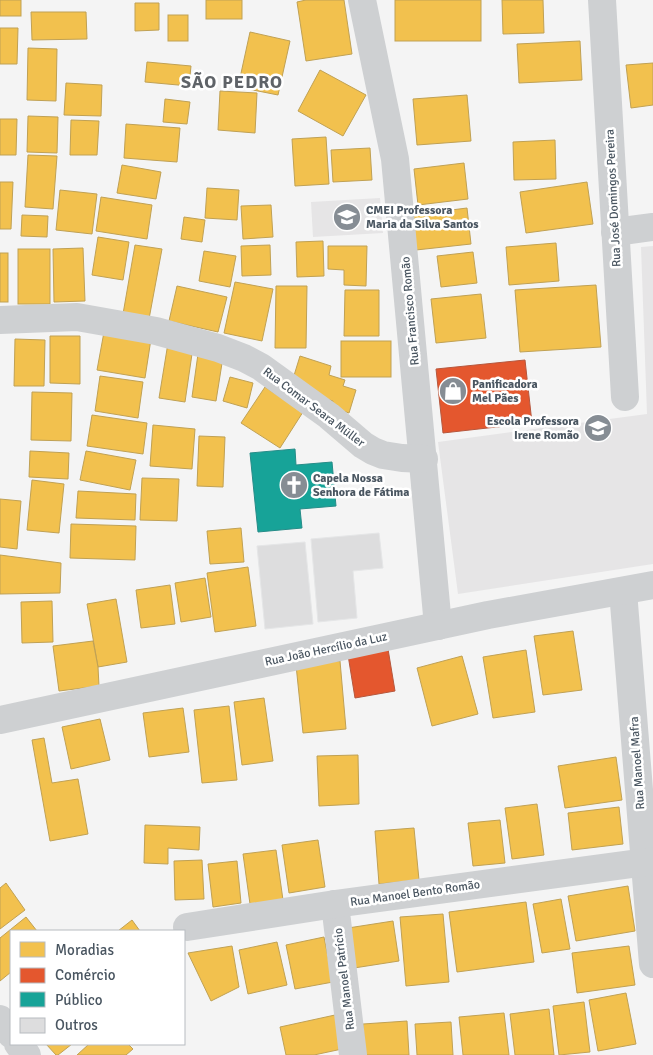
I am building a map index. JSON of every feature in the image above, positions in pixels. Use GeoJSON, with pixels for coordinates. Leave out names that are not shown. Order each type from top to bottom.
{"type":"FeatureCollection","features":[{"type":"Feature","properties":{"kind":"street","name":"Rua Francisco Romão"},"geometry":{"type":"LineString","coordinates":[[362,0],[395,158],[438,626]]}},
{"type":"Feature","properties":{"kind":"street","name":"Rua José Domingos Pereira"},"geometry":{"type":"LineString","coordinates":[[602,0],[625,397]]}},
{"type":"Feature","properties":{"kind":"street"},"geometry":{"type":"LineString","coordinates":[[615,232],[653,227]]}},
{"type":"Feature","properties":{"kind":"street","name":"Rua Comar Seara Müller"},"geometry":{"type":"LineString","coordinates":[[0,320],[77,317],[156,331],[218,348],[261,367],[329,416],[363,445],[373,451],[383,455],[402,458],[424,459]]}},
{"type":"Feature","properties":{"kind":"street","name":"Rua João Hercílio da Luz"},"geometry":{"type":"LineString","coordinates":[[0,720],[438,626],[653,585]]}},
{"type":"Feature","properties":{"kind":"street","name":"Rua Manoel Mafra"},"geometry":{"type":"LineString","coordinates":[[624,591],[649,862],[653,964]]}},
{"type":"Feature","properties":{"kind":"street","name":"Rua Manoel Bento Romão"},"geometry":{"type":"LineString","coordinates":[[187,926],[649,862]]}},
{"type":"Feature","properties":{"kind":"street","name":"Rua Manoel Patrício"},"geometry":{"type":"LineString","coordinates":[[335,904],[354,1055]]}},
{"type":"Feature","properties":{"kind":"street"},"geometry":{"type":"LineString","coordinates":[[0,1019],[10,1033]]}},
{"type":"Feature","properties":{"kind":"street"},"geometry":{"type":"LineString","coordinates":[[19,1045],[27,1055]]}},
{"type":"Feature","properties":{"kind":"shaded area","name":"CMEI Professora Maria da Silva Santos"},"geometry":{"type":"Polygon","coordinates":[[[380,198],[383,233],[313,237],[311,202],[380,198]]]}},
{"type":"Feature","properties":{"kind":"shaded area","name":"Escola Professora Irene Romão"},"geometry":{"type":"Polygon","coordinates":[[[653,246],[653,564],[458,594],[438,442],[647,414],[641,247],[653,246]]]}},
{"type":"Feature","properties":{"kind":"building: Moradias"},"geometry":{"type":"Polygon","coordinates":[[[0,0],[21,0],[21,16],[0,16],[0,0]]]}},
{"type":"Feature","properties":{"kind":"building: Moradias"},"geometry":{"type":"Polygon","coordinates":[[[206,0],[242,0],[242,19],[206,19],[206,0]]]}},
{"type":"Feature","properties":{"kind":"building: Moradias"},"geometry":{"type":"Polygon","coordinates":[[[306,0],[344,0],[352,54],[306,61],[297,2],[306,0]]]}},
{"type":"Feature","properties":{"kind":"building: Moradias"},"geometry":{"type":"Polygon","coordinates":[[[395,0],[481,0],[481,41],[395,41],[395,0]]]}},
{"type":"Feature","properties":{"kind":"building: Moradias"},"geometry":{"type":"Polygon","coordinates":[[[502,0],[543,0],[544,33],[503,34],[502,0]]]}},
{"type":"Feature","properties":{"kind":"building: Moradias"},"geometry":{"type":"Polygon","coordinates":[[[135,3],[159,3],[159,30],[135,31],[135,3]]]}},
{"type":"Feature","properties":{"kind":"building: Moradias"},"geometry":{"type":"Polygon","coordinates":[[[31,12],[86,12],[87,39],[32,40],[31,12]]]}},
{"type":"Feature","properties":{"kind":"building: Moradias"},"geometry":{"type":"Polygon","coordinates":[[[168,15],[188,15],[188,41],[168,41],[168,15]]]}},
{"type":"Feature","properties":{"kind":"building: Moradias"},"geometry":{"type":"Polygon","coordinates":[[[0,28],[18,28],[17,64],[0,64],[0,28]]]}},
{"type":"Feature","properties":{"kind":"building: Moradias"},"geometry":{"type":"Polygon","coordinates":[[[250,32],[290,41],[278,95],[238,87],[250,32]]]}},
{"type":"Feature","properties":{"kind":"building: Moradias"},"geometry":{"type":"Polygon","coordinates":[[[580,41],[582,80],[519,83],[517,44],[580,41]]]}},
{"type":"Feature","properties":{"kind":"building: Moradias"},"geometry":{"type":"Polygon","coordinates":[[[28,48],[57,49],[56,101],[27,100],[28,48]]]}},
{"type":"Feature","properties":{"kind":"building: Moradias"},"geometry":{"type":"Polygon","coordinates":[[[147,62],[191,66],[189,86],[145,82],[147,62]]]}},
{"type":"Feature","properties":{"kind":"building: Moradias"},"geometry":{"type":"Polygon","coordinates":[[[653,63],[653,105],[631,108],[626,65],[653,63]]]}},
{"type":"Feature","properties":{"kind":"building: Moradias"},"geometry":{"type":"Polygon","coordinates":[[[320,70],[366,95],[343,136],[298,111],[320,70]]]}},
{"type":"Feature","properties":{"kind":"building: Moradias"},"geometry":{"type":"Polygon","coordinates":[[[66,83],[102,85],[101,116],[64,115],[66,83]]]}},
{"type":"Feature","properties":{"kind":"building: Moradias"},"geometry":{"type":"Polygon","coordinates":[[[220,91],[257,93],[255,133],[218,130],[220,91]]]}},
{"type":"Feature","properties":{"kind":"building: Moradias"},"geometry":{"type":"Polygon","coordinates":[[[467,95],[471,141],[417,145],[413,99],[467,95]]]}},
{"type":"Feature","properties":{"kind":"building: Moradias"},"geometry":{"type":"Polygon","coordinates":[[[165,99],[190,102],[187,124],[163,122],[165,99]]]}},
{"type":"Feature","properties":{"kind":"building: Moradias"},"geometry":{"type":"Polygon","coordinates":[[[28,116],[58,117],[57,153],[27,152],[28,116]]]}},
{"type":"Feature","properties":{"kind":"building: Moradias"},"geometry":{"type":"Polygon","coordinates":[[[0,119],[17,119],[16,155],[0,155],[0,119]]]}},
{"type":"Feature","properties":{"kind":"building: Moradias"},"geometry":{"type":"Polygon","coordinates":[[[71,120],[99,121],[97,155],[70,155],[71,120]]]}},
{"type":"Feature","properties":{"kind":"building: Moradias"},"geometry":{"type":"Polygon","coordinates":[[[126,124],[180,128],[177,162],[124,158],[126,124]]]}},
{"type":"Feature","properties":{"kind":"building: Moradias"},"geometry":{"type":"Polygon","coordinates":[[[326,137],[329,184],[295,186],[292,139],[326,137]]]}},
{"type":"Feature","properties":{"kind":"building: Moradias"},"geometry":{"type":"Polygon","coordinates":[[[555,140],[556,179],[514,180],[513,142],[555,140]]]}},
{"type":"Feature","properties":{"kind":"building: Moradias"},"geometry":{"type":"Polygon","coordinates":[[[370,148],[372,180],[333,182],[331,150],[370,148]]]}},
{"type":"Feature","properties":{"kind":"building: Moradias"},"geometry":{"type":"Polygon","coordinates":[[[28,155],[57,156],[53,209],[25,207],[28,155]]]}},
{"type":"Feature","properties":{"kind":"building: Moradias"},"geometry":{"type":"Polygon","coordinates":[[[464,163],[468,199],[418,205],[414,169],[464,163]]]}},
{"type":"Feature","properties":{"kind":"building: Moradias"},"geometry":{"type":"Polygon","coordinates":[[[122,165],[161,172],[156,199],[117,193],[122,165]]]}},
{"type":"Feature","properties":{"kind":"building: Moradias"},"geometry":{"type":"Polygon","coordinates":[[[0,182],[13,182],[11,229],[0,229],[0,182]]]}},
{"type":"Feature","properties":{"kind":"building: Moradias"},"geometry":{"type":"Polygon","coordinates":[[[587,182],[593,224],[526,233],[520,192],[587,182]]]}},
{"type":"Feature","properties":{"kind":"building: Moradias"},"geometry":{"type":"Polygon","coordinates":[[[207,188],[239,190],[237,220],[205,218],[207,188]]]}},
{"type":"Feature","properties":{"kind":"building: Moradias"},"geometry":{"type":"Polygon","coordinates":[[[60,190],[97,194],[92,234],[56,230],[60,190]]]}},
{"type":"Feature","properties":{"kind":"building: Moradias"},"geometry":{"type":"Polygon","coordinates":[[[101,197],[152,205],[147,239],[96,231],[101,197]]]}},
{"type":"Feature","properties":{"kind":"building: Moradias"},"geometry":{"type":"Polygon","coordinates":[[[271,205],[273,237],[243,239],[241,206],[271,205]]]}},
{"type":"Feature","properties":{"kind":"building: Moradias"},"geometry":{"type":"Polygon","coordinates":[[[467,208],[471,244],[416,250],[412,215],[467,208]]]}},
{"type":"Feature","properties":{"kind":"building: Moradias"},"geometry":{"type":"Polygon","coordinates":[[[22,215],[48,216],[47,237],[21,236],[22,215]]]}},
{"type":"Feature","properties":{"kind":"building: Moradias"},"geometry":{"type":"Polygon","coordinates":[[[184,217],[205,220],[202,242],[181,239],[184,217]]]}},
{"type":"Feature","properties":{"kind":"building: Moradias"},"geometry":{"type":"Polygon","coordinates":[[[98,237],[129,242],[123,280],[92,275],[98,237]]]}},
{"type":"Feature","properties":{"kind":"building: Moradias"},"geometry":{"type":"Polygon","coordinates":[[[323,241],[324,276],[297,277],[296,242],[323,241]]]}},
{"type":"Feature","properties":{"kind":"building: Moradias"},"geometry":{"type":"Polygon","coordinates":[[[556,243],[559,281],[509,285],[506,247],[556,243]]]}},
{"type":"Feature","properties":{"kind":"building: Moradias"},"geometry":{"type":"Polygon","coordinates":[[[135,245],[162,249],[149,319],[123,314],[135,245]]]}},
{"type":"Feature","properties":{"kind":"building: Moradias"},"geometry":{"type":"Polygon","coordinates":[[[270,245],[271,275],[242,276],[241,246],[270,245]]]}},
{"type":"Feature","properties":{"kind":"building: Moradias"},"geometry":{"type":"Polygon","coordinates":[[[328,246],[367,246],[366,286],[344,285],[344,270],[328,269],[328,246]]]}},
{"type":"Feature","properties":{"kind":"building: Moradias"},"geometry":{"type":"Polygon","coordinates":[[[83,248],[85,301],[54,302],[53,249],[83,248]]]}},
{"type":"Feature","properties":{"kind":"building: Moradias"},"geometry":{"type":"Polygon","coordinates":[[[18,249],[50,249],[50,304],[18,304],[18,249]]]}},
{"type":"Feature","properties":{"kind":"building: Moradias"},"geometry":{"type":"Polygon","coordinates":[[[204,251],[236,256],[230,287],[199,281],[204,251]]]}},
{"type":"Feature","properties":{"kind":"building: Moradias"},"geometry":{"type":"Polygon","coordinates":[[[473,252],[477,283],[441,287],[437,256],[473,252]]]}},
{"type":"Feature","properties":{"kind":"building: Moradias"},"geometry":{"type":"Polygon","coordinates":[[[0,253],[8,253],[8,302],[0,302],[0,253]]]}},
{"type":"Feature","properties":{"kind":"building: Moradias"},"geometry":{"type":"Polygon","coordinates":[[[235,282],[273,289],[262,341],[224,333],[235,282]]]}},
{"type":"Feature","properties":{"kind":"building: Moradias"},"geometry":{"type":"Polygon","coordinates":[[[596,285],[601,347],[520,352],[515,290],[596,285]]]}},
{"type":"Feature","properties":{"kind":"building: Moradias"},"geometry":{"type":"Polygon","coordinates":[[[177,286],[227,297],[218,332],[169,321],[177,286]]]}},
{"type":"Feature","properties":{"kind":"building: Moradias"},"geometry":{"type":"Polygon","coordinates":[[[276,286],[307,286],[306,348],[275,348],[276,286]]]}},
{"type":"Feature","properties":{"kind":"building: Moradias"},"geometry":{"type":"Polygon","coordinates":[[[345,290],[379,290],[379,336],[344,336],[345,290]]]}},
{"type":"Feature","properties":{"kind":"building: Moradias"},"geometry":{"type":"Polygon","coordinates":[[[481,294],[486,338],[436,343],[431,299],[481,294]]]}},
{"type":"Feature","properties":{"kind":"building: Moradias"},"geometry":{"type":"Polygon","coordinates":[[[104,332],[151,339],[145,378],[97,370],[104,332]]]}},
{"type":"Feature","properties":{"kind":"building: Moradias"},"geometry":{"type":"Polygon","coordinates":[[[50,336],[80,336],[80,384],[50,383],[50,336]]]}},
{"type":"Feature","properties":{"kind":"building: Moradias"},"geometry":{"type":"Polygon","coordinates":[[[15,339],[45,340],[44,386],[14,386],[15,339]]]}},
{"type":"Feature","properties":{"kind":"building: Moradias"},"geometry":{"type":"Polygon","coordinates":[[[341,341],[391,341],[391,377],[341,377],[341,341]]]}},
{"type":"Feature","properties":{"kind":"building: Moradias"},"geometry":{"type":"Polygon","coordinates":[[[168,343],[193,347],[185,402],[159,398],[168,343]]]}},
{"type":"Feature","properties":{"kind":"building: Moradias"},"geometry":{"type":"Polygon","coordinates":[[[198,354],[223,357],[216,401],[192,397],[198,354]]]}},
{"type":"Feature","properties":{"kind":"building: Moradias"},"geometry":{"type":"Polygon","coordinates":[[[300,356],[331,366],[329,375],[345,380],[343,386],[356,390],[349,413],[331,407],[333,401],[311,394],[292,382],[300,356]]]}},
{"type":"Feature","properties":{"kind":"building: Moradias"},"geometry":{"type":"Polygon","coordinates":[[[100,376],[143,382],[138,418],[95,411],[100,376]]]}},
{"type":"Feature","properties":{"kind":"building: Moradias"},"geometry":{"type":"Polygon","coordinates":[[[230,377],[253,383],[247,408],[223,401],[230,377]]]}},
{"type":"Feature","properties":{"kind":"building: Moradias"},"geometry":{"type":"Polygon","coordinates":[[[265,387],[303,412],[280,448],[241,423],[265,387]]]}},
{"type":"Feature","properties":{"kind":"building: Moradias"},"geometry":{"type":"Polygon","coordinates":[[[32,392],[72,393],[71,441],[31,440],[32,392]]]}},
{"type":"Feature","properties":{"kind":"building: Moradias"},"geometry":{"type":"Polygon","coordinates":[[[92,415],[147,423],[143,454],[87,446],[92,415]]]}},
{"type":"Feature","properties":{"kind":"building: Moradias"},"geometry":{"type":"Polygon","coordinates":[[[153,425],[195,429],[192,469],[150,466],[153,425]]]}},
{"type":"Feature","properties":{"kind":"building: Moradias"},"geometry":{"type":"Polygon","coordinates":[[[199,436],[225,437],[223,487],[197,486],[199,436]]]}},
{"type":"Feature","properties":{"kind":"building: Moradias"},"geometry":{"type":"Polygon","coordinates":[[[30,451],[69,453],[68,479],[29,477],[30,451]]]}},
{"type":"Feature","properties":{"kind":"building: Moradias"},"geometry":{"type":"Polygon","coordinates":[[[86,451],[136,460],[130,490],[80,480],[86,451]]]}},
{"type":"Feature","properties":{"kind":"building: Moradias"},"geometry":{"type":"Polygon","coordinates":[[[142,478],[179,479],[177,521],[140,520],[142,478]]]}},
{"type":"Feature","properties":{"kind":"building: Moradias"},"geometry":{"type":"Polygon","coordinates":[[[32,480],[64,484],[59,533],[27,530],[32,480]]]}},
{"type":"Feature","properties":{"kind":"building: Moradias"},"geometry":{"type":"Polygon","coordinates":[[[78,491],[136,494],[135,520],[76,518],[78,491]]]}},
{"type":"Feature","properties":{"kind":"building: Moradias"},"geometry":{"type":"Polygon","coordinates":[[[0,499],[21,501],[17,549],[0,547],[0,499]]]}},
{"type":"Feature","properties":{"kind":"building: Moradias"},"geometry":{"type":"Polygon","coordinates":[[[71,524],[136,526],[135,560],[70,558],[71,524]]]}},
{"type":"Feature","properties":{"kind":"building: Moradias"},"geometry":{"type":"Polygon","coordinates":[[[241,528],[244,562],[210,564],[207,531],[241,528]]]}},
{"type":"Feature","properties":{"kind":"building: Moradias"},"geometry":{"type":"Polygon","coordinates":[[[0,555],[61,563],[60,593],[0,594],[0,555]]]}},
{"type":"Feature","properties":{"kind":"building: Moradias"},"geometry":{"type":"Polygon","coordinates":[[[248,567],[256,626],[215,632],[207,573],[248,567]]]}},
{"type":"Feature","properties":{"kind":"building: Moradias"},"geometry":{"type":"Polygon","coordinates":[[[205,578],[211,617],[181,622],[175,583],[205,578]]]}},
{"type":"Feature","properties":{"kind":"building: Moradias"},"geometry":{"type":"Polygon","coordinates":[[[170,585],[175,624],[141,628],[136,590],[170,585]]]}},
{"type":"Feature","properties":{"kind":"building: Moradias"},"geometry":{"type":"Polygon","coordinates":[[[116,599],[127,662],[98,667],[87,604],[116,599]]]}},
{"type":"Feature","properties":{"kind":"building: Moradias"},"geometry":{"type":"Polygon","coordinates":[[[52,601],[53,642],[22,643],[21,602],[52,601]]]}},
{"type":"Feature","properties":{"kind":"building: Moradias"},"geometry":{"type":"Polygon","coordinates":[[[573,631],[582,690],[543,695],[534,636],[573,631]]]}},
{"type":"Feature","properties":{"kind":"building: Moradias"},"geometry":{"type":"Polygon","coordinates":[[[93,641],[98,667],[99,686],[59,691],[53,646],[93,641]]]}},
{"type":"Feature","properties":{"kind":"building: Moradias"},"geometry":{"type":"Polygon","coordinates":[[[526,650],[535,712],[493,718],[483,657],[526,650]]]}},
{"type":"Feature","properties":{"kind":"building: Moradias"},"geometry":{"type":"Polygon","coordinates":[[[462,656],[478,714],[432,726],[417,668],[462,656]]]}},
{"type":"Feature","properties":{"kind":"building: Moradias"},"geometry":{"type":"Polygon","coordinates":[[[340,661],[346,729],[303,733],[296,665],[340,661]]]}},
{"type":"Feature","properties":{"kind":"building: Moradias"},"geometry":{"type":"Polygon","coordinates":[[[264,698],[273,761],[242,765],[234,702],[264,698]]]}},
{"type":"Feature","properties":{"kind":"building: Moradias"},"geometry":{"type":"Polygon","coordinates":[[[229,706],[237,780],[202,783],[194,710],[229,706]]]}},
{"type":"Feature","properties":{"kind":"building: Moradias"},"geometry":{"type":"Polygon","coordinates":[[[183,708],[189,752],[149,757],[143,713],[183,708]]]}},
{"type":"Feature","properties":{"kind":"building: Moradias"},"geometry":{"type":"Polygon","coordinates":[[[100,719],[110,760],[71,769],[62,727],[100,719]]]}},
{"type":"Feature","properties":{"kind":"building: Moradias"},"geometry":{"type":"Polygon","coordinates":[[[44,738],[52,783],[78,779],[88,834],[50,841],[32,740],[44,738]]]}},
{"type":"Feature","properties":{"kind":"building: Moradias"},"geometry":{"type":"Polygon","coordinates":[[[358,755],[359,804],[319,806],[317,756],[358,755]]]}},
{"type":"Feature","properties":{"kind":"building: Moradias"},"geometry":{"type":"Polygon","coordinates":[[[616,757],[622,800],[565,808],[558,766],[616,757]]]}},
{"type":"Feature","properties":{"kind":"building: Moradias"},"geometry":{"type":"Polygon","coordinates":[[[537,804],[544,855],[512,859],[505,808],[537,804]]]}},
{"type":"Feature","properties":{"kind":"building: Moradias"},"geometry":{"type":"Polygon","coordinates":[[[619,807],[623,844],[572,850],[568,813],[619,807]]]}},
{"type":"Feature","properties":{"kind":"building: Moradias"},"geometry":{"type":"Polygon","coordinates":[[[500,820],[505,863],[473,866],[468,823],[500,820]]]}},
{"type":"Feature","properties":{"kind":"building: Moradias"},"geometry":{"type":"Polygon","coordinates":[[[145,825],[200,827],[199,850],[168,848],[168,864],[144,863],[145,825]]]}},
{"type":"Feature","properties":{"kind":"building: Moradias"},"geometry":{"type":"Polygon","coordinates":[[[414,828],[419,880],[379,884],[375,831],[414,828]]]}},
{"type":"Feature","properties":{"kind":"building: Moradias"},"geometry":{"type":"Polygon","coordinates":[[[318,840],[325,887],[289,893],[282,845],[318,840]]]}},
{"type":"Feature","properties":{"kind":"building: Moradias"},"geometry":{"type":"Polygon","coordinates":[[[276,850],[283,900],[250,904],[243,854],[276,850]]]}},
{"type":"Feature","properties":{"kind":"building: Moradias"},"geometry":{"type":"Polygon","coordinates":[[[202,860],[204,899],[175,900],[174,861],[202,860]]]}},
{"type":"Feature","properties":{"kind":"building: Moradias"},"geometry":{"type":"Polygon","coordinates":[[[237,861],[241,903],[213,907],[208,864],[237,861]]]}},
{"type":"Feature","properties":{"kind":"building: Moradias"},"geometry":{"type":"Polygon","coordinates":[[[6,883],[25,910],[0,929],[0,888],[6,883]]]}},
{"type":"Feature","properties":{"kind":"building: Moradias"},"geometry":{"type":"Polygon","coordinates":[[[628,886],[635,931],[576,941],[568,896],[628,886]]]}},
{"type":"Feature","properties":{"kind":"building: Moradias"},"geometry":{"type":"Polygon","coordinates":[[[561,899],[570,949],[542,953],[533,904],[561,899]]]}},
{"type":"Feature","properties":{"kind":"building: Moradias"},"geometry":{"type":"Polygon","coordinates":[[[526,902],[534,962],[457,972],[449,912],[526,902]]]}},
{"type":"Feature","properties":{"kind":"building: Moradias"},"geometry":{"type":"Polygon","coordinates":[[[443,914],[449,982],[406,986],[400,917],[443,914]]]}},
{"type":"Feature","properties":{"kind":"building: Moradias"},"geometry":{"type":"Polygon","coordinates":[[[26,917],[36,930],[10,930],[10,973],[0,981],[0,938],[26,917]]]}},
{"type":"Feature","properties":{"kind":"building: Moradias"},"geometry":{"type":"Polygon","coordinates":[[[132,920],[139,930],[119,930],[132,920]]]}},
{"type":"Feature","properties":{"kind":"building: Moradias"},"geometry":{"type":"Polygon","coordinates":[[[393,921],[399,961],[354,968],[348,928],[393,921]]]}},
{"type":"Feature","properties":{"kind":"building: Moradias"},"geometry":{"type":"Polygon","coordinates":[[[324,937],[333,982],[295,989],[286,945],[324,937]]]}},
{"type":"Feature","properties":{"kind":"building: Moradias"},"geometry":{"type":"Polygon","coordinates":[[[277,942],[287,985],[248,994],[239,950],[277,942]]]}},
{"type":"Feature","properties":{"kind":"building: Moradias"},"geometry":{"type":"Polygon","coordinates":[[[232,946],[239,987],[211,1001],[188,953],[232,946]]]}},
{"type":"Feature","properties":{"kind":"building: Moradias"},"geometry":{"type":"Polygon","coordinates":[[[629,946],[635,985],[577,993],[572,953],[629,946]]]}},
{"type":"Feature","properties":{"kind":"building: Moradias"},"geometry":{"type":"Polygon","coordinates":[[[626,993],[636,1044],[598,1051],[589,1000],[626,993]]]}},
{"type":"Feature","properties":{"kind":"building: Moradias"},"geometry":{"type":"Polygon","coordinates":[[[584,1002],[590,1052],[559,1055],[553,1006],[584,1002]]]}},
{"type":"Feature","properties":{"kind":"building: Moradias"},"geometry":{"type":"Polygon","coordinates":[[[549,1009],[554,1055],[515,1055],[510,1014],[549,1009]]]}},
{"type":"Feature","properties":{"kind":"building: Moradias"},"geometry":{"type":"Polygon","coordinates":[[[504,1013],[509,1055],[463,1055],[459,1017],[504,1013]]]}},
{"type":"Feature","properties":{"kind":"building: Moradias"},"geometry":{"type":"Polygon","coordinates":[[[335,1015],[342,1049],[314,1055],[286,1055],[280,1027],[335,1015]]]}},
{"type":"Feature","properties":{"kind":"building: Moradias"},"geometry":{"type":"Polygon","coordinates":[[[407,1021],[409,1055],[365,1055],[363,1024],[407,1021]]]}},
{"type":"Feature","properties":{"kind":"building: Moradias"},"geometry":{"type":"Polygon","coordinates":[[[451,1022],[453,1055],[417,1055],[415,1024],[451,1022]]]}},
{"type":"Feature","properties":{"kind":"building: Moradias"},"geometry":{"type":"Polygon","coordinates":[[[47,1045],[71,1045],[58,1055],[47,1045]]]}},
{"type":"Feature","properties":{"kind":"building: Moradias"},"geometry":{"type":"Polygon","coordinates":[[[88,1045],[129,1045],[133,1049],[126,1055],[77,1055],[88,1045]]]}},
{"type":"Feature","properties":{"kind":"building: Comércio"},"geometry":{"type":"Polygon","coordinates":[[[525,360],[532,423],[443,433],[436,369],[525,360]]]}},
{"type":"Feature","properties":{"kind":"building: Comércio"},"geometry":{"type":"Polygon","coordinates":[[[388,649],[395,691],[355,698],[348,655],[388,649]]]}},
{"type":"Feature","properties":{"kind":"building: Público","name":"Capela Nossa Senhora de Fátima"},"geometry":{"type":"Polygon","coordinates":[[[295,449],[296,465],[332,462],[336,506],[300,509],[302,528],[258,532],[250,453],[295,449]]]}},
{"type":"Feature","properties":{"kind":"building: Outros"},"geometry":{"type":"Polygon","coordinates":[[[379,533],[383,568],[353,571],[357,618],[318,622],[311,539],[379,533]]]}},
{"type":"Feature","properties":{"kind":"building: Outros"},"geometry":{"type":"Polygon","coordinates":[[[305,542],[313,624],[265,629],[257,546],[305,542]]]}},
{"type":"Feature","properties":{"kind":"place","name":"CMEI Professora Maria da Silva Santos"},"geometry":{"type":"Point","coordinates":[347,217]}},
{"type":"Feature","properties":{"kind":"place","name":"Panificadora Mel Pães"},"geometry":{"type":"Point","coordinates":[453,391]}},
{"type":"Feature","properties":{"kind":"place","name":"Escola Professora Irene Romão"},"geometry":{"type":"Point","coordinates":[598,428]}},
{"type":"Feature","properties":{"kind":"place","name":"Capela Nossa Senhora de Fátima"},"geometry":{"type":"Point","coordinates":[294,485]}},
{"type":"Feature","properties":{"kind":"district","name":"SÃO PEDRO"},"geometry":{"type":"Point","coordinates":[232,82]}}]}
